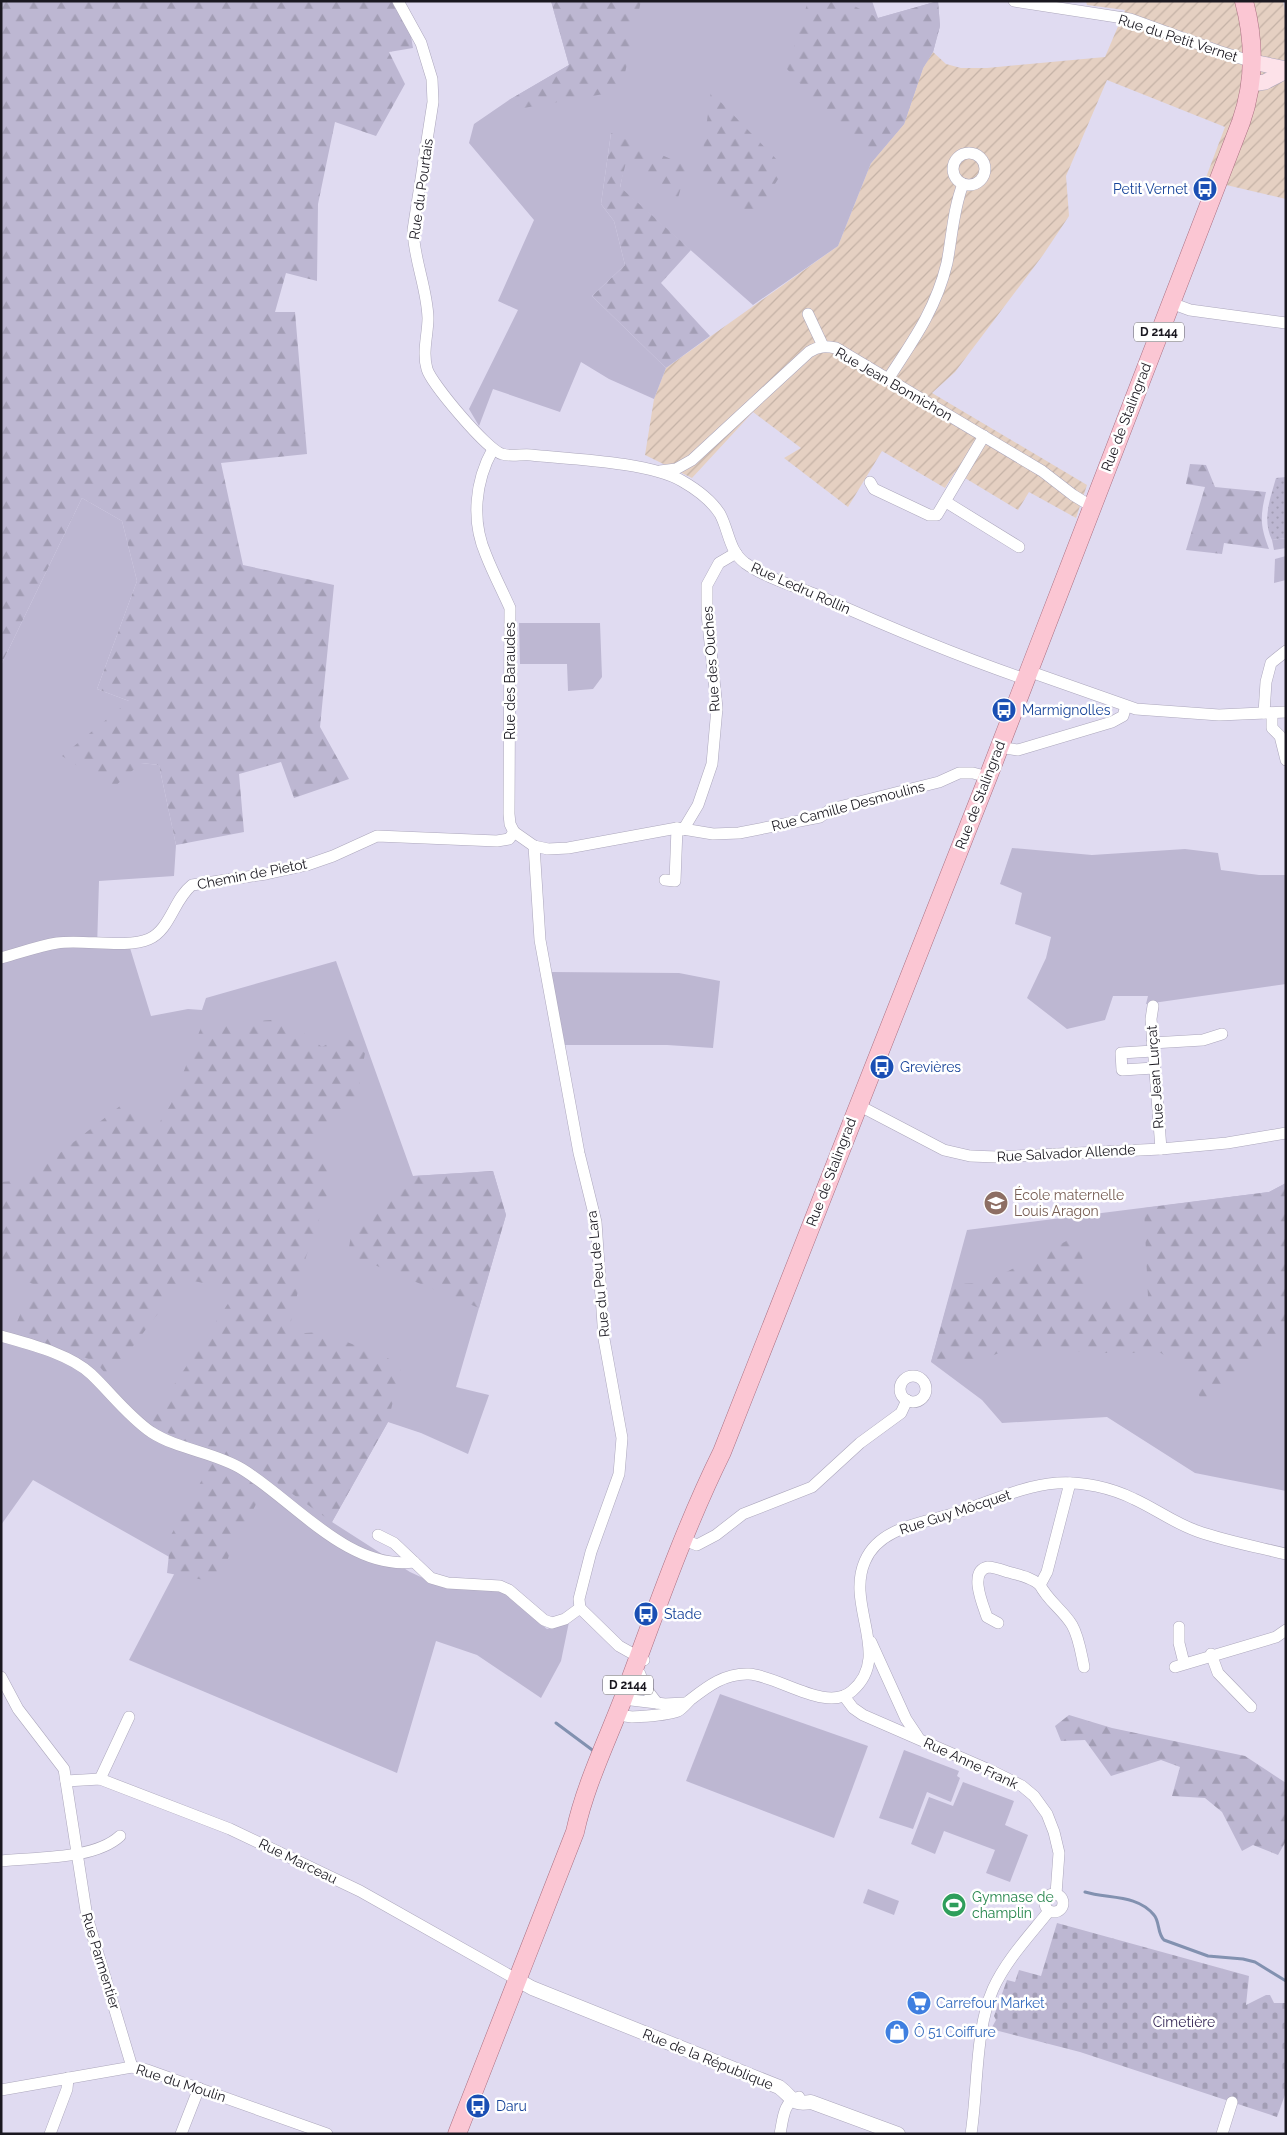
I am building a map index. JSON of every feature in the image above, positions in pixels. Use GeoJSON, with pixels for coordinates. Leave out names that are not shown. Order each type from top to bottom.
{"type":"FeatureCollection","features":[{"type":"Feature","properties":{"kind":"main road","name":"D 2144"},"geometry":{"type":"LineString","coordinates":[[1244,1],[1253,56]]}},
{"type":"Feature","properties":{"kind":"main road"},"geometry":{"type":"LineString","coordinates":[[1253,56],[1286,70]]}},
{"type":"Feature","properties":{"kind":"main road","name":"Rue de Stalingrad"},"geometry":{"type":"LineString","coordinates":[[688,1542],[712,1488],[722,1452],[988,777],[1091,506],[1241,122],[1251,84],[1253,56]]}},
{"type":"Feature","properties":{"kind":"main road"},"geometry":{"type":"LineString","coordinates":[[1251,84],[1265,82],[1286,70]]}},
{"type":"Feature","properties":{"kind":"main road","name":"D 2144"},"geometry":{"type":"LineString","coordinates":[[457,2134],[575,1832],[585,1816],[624,1706],[688,1542]]}},
{"type":"Feature","properties":{"kind":"street","name":"Rue du Pourtais"},"geometry":{"type":"LineString","coordinates":[[398,1],[421,43],[432,79],[433,102],[413,230],[413,248],[428,318],[425,354],[426,368],[431,380],[476,434],[493,449]]}},
{"type":"Feature","properties":{"kind":"street","name":"Rue du Petit Vernet"},"geometry":{"type":"LineString","coordinates":[[1014,1],[1130,20],[1218,51],[1253,56]]}},
{"type":"Feature","properties":{"kind":"street"},"geometry":{"type":"LineString","coordinates":[[888,379],[924,324],[934,304],[946,264],[957,200],[963,184]]}},
{"type":"Feature","properties":{"kind":"street"},"geometry":{"type":"LineString","coordinates":[[1171,302],[1200,311],[1286,324]]}},
{"type":"Feature","properties":{"kind":"street"},"geometry":{"type":"LineString","coordinates":[[808,314],[823,346]]}},
{"type":"Feature","properties":{"kind":"street","name":"Rue Jean Bonnichon"},"geometry":{"type":"LineString","coordinates":[[658,471],[676,469],[692,460],[809,352],[823,346],[836,348],[984,436],[1042,471],[1073,495],[1091,506]]}},
{"type":"Feature","properties":{"kind":"street"},"geometry":{"type":"LineString","coordinates":[[870,482],[874,489],[929,515],[937,515],[984,436]]}},
{"type":"Feature","properties":{"kind":"street","name":"Rue Ledru Rollin"},"geometry":{"type":"LineString","coordinates":[[493,449],[502,454],[547,457],[658,471],[678,479],[706,499],[719,513],[736,553],[754,568],[840,606],[1026,675],[1126,706],[1149,711],[1219,715],[1286,712]]}},
{"type":"Feature","properties":{"kind":"street","name":"Rue des Baraudes"},"geometry":{"type":"LineString","coordinates":[[493,449],[484,464],[478,484],[477,511],[485,554],[510,608],[509,814],[510,824],[514,832]]}},
{"type":"Feature","properties":{"kind":"street"},"geometry":{"type":"LineString","coordinates":[[946,502],[1019,546]]}},
{"type":"Feature","properties":{"kind":"street","name":"Rue des Ouches"},"geometry":{"type":"LineString","coordinates":[[680,829],[698,805],[712,764],[717,708],[707,614],[708,585],[719,563],[736,553]]}},
{"type":"Feature","properties":{"kind":"street"},"geometry":{"type":"LineString","coordinates":[[1286,651],[1271,663],[1266,682],[1268,713],[1272,728],[1280,736],[1286,760]]}},
{"type":"Feature","properties":{"kind":"street"},"geometry":{"type":"LineString","coordinates":[[999,747],[1018,750],[1112,722],[1123,716],[1126,706]]}},
{"type":"Feature","properties":{"kind":"street","name":"Rue Camille Desmoulins"},"geometry":{"type":"LineString","coordinates":[[514,832],[534,846],[548,849],[568,848],[680,829],[713,834],[739,834],[820,817],[830,809],[939,782],[959,773],[972,773],[988,777]]}},
{"type":"Feature","properties":{"kind":"street"},"geometry":{"type":"LineString","coordinates":[[665,880],[675,881],[680,829]]}},
{"type":"Feature","properties":{"kind":"street","name":"Chemin de Pietot"},"geometry":{"type":"LineString","coordinates":[[1,958],[58,942],[134,942],[150,939],[161,929],[185,890],[192,885],[266,874],[307,865],[333,856],[377,836],[390,835],[497,841],[509,838],[514,832]]}},
{"type":"Feature","properties":{"kind":"street","name":"Rue du Peu de Lara"},"geometry":{"type":"LineString","coordinates":[[534,846],[540,940],[579,1153],[596,1222],[604,1339],[622,1438],[619,1474],[591,1552],[579,1599],[580,1608]]}},
{"type":"Feature","properties":{"kind":"street","name":"Rue Jean Lurçat"},"geometry":{"type":"LineString","coordinates":[[1153,1006],[1151,1020],[1161,1149]]}},
{"type":"Feature","properties":{"kind":"street"},"geometry":{"type":"LineString","coordinates":[[1154,1068],[1122,1070],[1121,1053],[1203,1040],[1222,1034]]}},
{"type":"Feature","properties":{"kind":"street","name":"Rue Salvador Allende"},"geometry":{"type":"LineString","coordinates":[[858,1104],[944,1150],[970,1156],[997,1157],[1161,1149],[1227,1143],[1286,1133]]}},
{"type":"Feature","properties":{"kind":"street"},"geometry":{"type":"LineString","coordinates":[[1,1336],[69,1359],[90,1373],[125,1411],[151,1432],[173,1443],[212,1455],[242,1469],[325,1531],[358,1553],[381,1561],[404,1564],[414,1562]]}},
{"type":"Feature","properties":{"kind":"street"},"geometry":{"type":"LineString","coordinates":[[688,1542],[698,1545],[716,1535],[743,1514],[812,1487],[860,1442],[901,1413],[907,1400]]}},
{"type":"Feature","properties":{"kind":"street"},"geometry":{"type":"LineString","coordinates":[[1040,1585],[1047,1572],[1070,1483]]}},
{"type":"Feature","properties":{"kind":"street","name":"Rue Guy Môcquet"},"geometry":{"type":"LineString","coordinates":[[844,1696],[854,1690],[869,1660],[869,1637],[861,1609],[860,1578],[866,1558],[882,1539],[908,1526],[958,1513],[1019,1491],[1048,1484],[1070,1483],[1113,1491],[1133,1498],[1176,1523],[1199,1532],[1286,1554]]}},
{"type":"Feature","properties":{"kind":"street"},"geometry":{"type":"LineString","coordinates":[[378,1535],[394,1544],[431,1578],[448,1583],[486,1584],[510,1590],[544,1620],[552,1623],[565,1619],[580,1608],[584,1614],[641,1664],[641,1681],[657,1703]]}},
{"type":"Feature","properties":{"kind":"street"},"geometry":{"type":"LineString","coordinates":[[998,1623],[987,1617],[978,1584],[978,1575],[982,1570],[990,1567],[1034,1579],[1040,1585],[1045,1594],[1071,1623],[1076,1632],[1084,1667]]}},
{"type":"Feature","properties":{"kind":"street"},"geometry":{"type":"LineString","coordinates":[[1179,1627],[1180,1664],[1276,1637],[1286,1630]]}},
{"type":"Feature","properties":{"kind":"street"},"geometry":{"type":"LineString","coordinates":[[869,1637],[906,1720],[919,1739]]}},
{"type":"Feature","properties":{"kind":"street"},"geometry":{"type":"LineString","coordinates":[[1211,1654],[1218,1673],[1250,1707]]}},
{"type":"Feature","properties":{"kind":"street"},"geometry":{"type":"LineString","coordinates":[[624,1706],[641,1717],[671,1713],[680,1710],[721,1679],[734,1675],[764,1676],[826,1698],[844,1696]]}},
{"type":"Feature","properties":{"kind":"street","name":"Rue Parmentier"},"geometry":{"type":"LineString","coordinates":[[1,1676],[18,1709],[64,1769],[86,1917],[132,2066]]}},
{"type":"Feature","properties":{"kind":"street","name":"Rue Anne Frank"},"geometry":{"type":"LineString","coordinates":[[844,1696],[853,1708],[863,1715],[1022,1786],[1034,1796],[1047,1814],[1054,1832],[1059,1853],[1056,1894],[1050,1894],[1045,1901],[1050,1911],[1034,1928],[993,1990],[983,2025],[971,2134]]}},
{"type":"Feature","properties":{"kind":"street"},"geometry":{"type":"LineString","coordinates":[[624,1706],[687,1703]]}},
{"type":"Feature","properties":{"kind":"street"},"geometry":{"type":"LineString","coordinates":[[100,1779],[130,1717]]}},
{"type":"Feature","properties":{"kind":"street","name":"Rue Marceau"},"geometry":{"type":"LineString","coordinates":[[66,1781],[85,1778],[100,1779],[216,1823],[360,1891],[519,1972]]}},
{"type":"Feature","properties":{"kind":"street"},"geometry":{"type":"LineString","coordinates":[[1,1861],[87,1853],[110,1845],[120,1836]]}},
{"type":"Feature","properties":{"kind":"street","name":"Rue de la République"},"geometry":{"type":"LineString","coordinates":[[519,1972],[532,1988],[780,2087],[800,2102],[898,2134]]}},
{"type":"Feature","properties":{"kind":"street","name":"Rue du Moulin"},"geometry":{"type":"LineString","coordinates":[[1,2090],[132,2066],[328,2134]]}},
{"type":"Feature","properties":{"kind":"street"},"geometry":{"type":"LineString","coordinates":[[50,2134],[67,2089],[68,2078]]}},
{"type":"Feature","properties":{"kind":"street"},"geometry":{"type":"LineString","coordinates":[[181,2134],[199,2088]]}},
{"type":"Feature","properties":{"kind":"street"},"geometry":{"type":"LineString","coordinates":[[780,2134],[787,2105],[800,2102]]}},
{"type":"Feature","properties":{"kind":"street"},"geometry":{"type":"LineString","coordinates":[[787,2134],[793,2110],[800,2102]]}},
{"type":"Feature","properties":{"kind":"street"},"geometry":{"type":"LineString","coordinates":[[1222,2134],[1232,2102]]}},
{"type":"Feature","properties":{"kind":"shaded area"},"geometry":{"type":"Polygon","coordinates":[[[1086,1],[1283,1],[1286,16],[1286,199],[1205,180],[1225,127],[1107,80],[1066,176],[1069,216],[1043,255],[955,372],[932,393],[1087,485],[1076,518],[1029,492],[1018,510],[955,472],[945,488],[882,451],[848,507],[784,458],[801,448],[753,412],[692,478],[645,455],[654,399],[666,368],[838,246],[871,163],[904,124],[923,68],[933,52],[946,64],[961,68],[987,68],[1105,57],[1125,10],[1087,5],[1086,1]]]}},
{"type":"Feature","properties":{"kind":"green space"},"geometry":{"type":"Polygon","coordinates":[[[1,1],[392,1],[411,36],[413,48],[389,52],[405,84],[376,136],[335,122],[318,204],[317,281],[286,273],[275,312],[295,312],[307,454],[221,463],[243,565],[334,585],[320,727],[349,779],[294,798],[281,762],[239,774],[244,832],[176,845],[159,765],[141,763],[113,788],[62,756],[129,701],[97,689],[137,581],[122,521],[82,498],[1,665],[1,1]]]}},
{"type":"Feature","properties":{"kind":"green space"},"geometry":{"type":"Polygon","coordinates":[[[551,1],[872,1],[878,18],[938,1],[940,26],[933,52],[923,68],[904,124],[871,163],[838,246],[753,305],[620,188],[625,161],[611,133],[601,204],[614,221],[625,265],[592,296],[666,368],[654,399],[609,379],[581,362],[560,412],[493,389],[479,426],[469,409],[518,310],[498,301],[534,220],[469,143],[474,124],[509,100],[569,65],[551,1]]]}},
{"type":"Feature","properties":{"kind":"green space"},"geometry":{"type":"Polygon","coordinates":[[[551,1],[641,1],[621,91],[512,110],[509,100],[569,65],[551,1]]]}},
{"type":"Feature","properties":{"kind":"green space"},"geometry":{"type":"Polygon","coordinates":[[[808,1],[844,1],[878,18],[938,1],[940,26],[933,52],[923,68],[904,124],[871,163],[787,69],[808,1]]]}},
{"type":"Feature","properties":{"kind":"green space"},"geometry":{"type":"Polygon","coordinates":[[[711,92],[785,168],[749,225],[704,179],[701,164],[711,92]]]}},
{"type":"Feature","properties":{"kind":"green space"},"geometry":{"type":"Polygon","coordinates":[[[611,133],[687,166],[678,198],[626,162],[620,187],[691,250],[661,283],[710,336],[666,368],[592,296],[625,265],[614,221],[601,204],[611,133]]]}},
{"type":"Feature","properties":{"kind":"green space"},"geometry":{"type":"Polygon","coordinates":[[[1190,464],[1206,465],[1215,487],[1266,492],[1262,521],[1269,549],[1224,543],[1222,554],[1186,550],[1205,487],[1186,484],[1190,464]]]}},
{"type":"Feature","properties":{"kind":"green space"},"geometry":{"type":"Polygon","coordinates":[[[1286,477],[1286,538],[1272,540],[1267,517],[1269,502],[1276,478],[1286,477]]]}},
{"type":"Feature","properties":{"kind":"green space"},"geometry":{"type":"Polygon","coordinates":[[[82,498],[122,521],[137,581],[97,689],[129,701],[141,763],[159,765],[176,845],[174,876],[99,881],[97,948],[130,948],[151,1016],[188,1009],[202,1010],[206,998],[336,961],[413,1176],[493,1171],[506,1215],[456,1387],[489,1395],[468,1454],[421,1433],[388,1422],[332,1522],[410,1572],[447,1589],[491,1588],[503,1592],[547,1629],[569,1622],[561,1661],[541,1698],[477,1655],[436,1641],[397,1773],[129,1660],[180,1563],[33,1480],[1,1525],[1,665],[82,498]]]}},
{"type":"Feature","properties":{"kind":"green space"},"geometry":{"type":"Polygon","coordinates":[[[1286,538],[1286,548],[1274,550],[1272,540],[1286,538]]]}},
{"type":"Feature","properties":{"kind":"green space"},"geometry":{"type":"Polygon","coordinates":[[[1286,556],[1286,580],[1274,583],[1275,559],[1286,556]]]}},
{"type":"Feature","properties":{"kind":"green space"},"geometry":{"type":"Polygon","coordinates":[[[519,623],[600,623],[602,677],[593,689],[568,691],[567,664],[520,664],[519,623]]]}},
{"type":"Feature","properties":{"kind":"green space"},"geometry":{"type":"Polygon","coordinates":[[[1012,848],[1092,855],[1185,849],[1218,853],[1221,870],[1259,875],[1286,875],[1286,984],[1146,1004],[1148,996],[1113,996],[1105,1020],[1067,1029],[1027,998],[1046,958],[1051,937],[1015,924],[1022,893],[1000,884],[1012,848]]]}},
{"type":"Feature","properties":{"kind":"green space"},"geometry":{"type":"Polygon","coordinates":[[[551,972],[679,973],[720,981],[713,1048],[667,1045],[565,1045],[551,972]]]}},
{"type":"Feature","properties":{"kind":"green space"},"geometry":{"type":"Polygon","coordinates":[[[285,1019],[322,1047],[344,1035],[365,1053],[357,1097],[336,1115],[312,1142],[334,1175],[306,1257],[288,1334],[322,1332],[402,1364],[388,1422],[332,1522],[270,1478],[229,1555],[225,1570],[204,1580],[167,1573],[171,1535],[212,1462],[150,1421],[237,1290],[184,1279],[109,1378],[95,1361],[12,1334],[33,1284],[1,1272],[1,1182],[25,1180],[129,1099],[153,1133],[171,1104],[202,1025],[285,1019]]]}},
{"type":"Feature","properties":{"kind":"green space"},"geometry":{"type":"Polygon","coordinates":[[[493,1171],[506,1215],[479,1308],[348,1254],[352,1229],[413,1176],[493,1171]]]}},
{"type":"Feature","properties":{"kind":"green space"},"geometry":{"type":"Polygon","coordinates":[[[1286,1183],[1286,1491],[1195,1473],[1107,1417],[1002,1423],[982,1400],[931,1362],[967,1230],[1269,1192],[1286,1183]]]}},
{"type":"Feature","properties":{"kind":"green space"},"geometry":{"type":"Polygon","coordinates":[[[1286,1183],[1286,1333],[1205,1411],[1191,1374],[1161,1353],[1094,1353],[1017,1346],[981,1360],[931,1362],[953,1284],[985,1283],[1080,1234],[1087,1299],[1148,1297],[1144,1208],[1269,1192],[1286,1183]]]}},
{"type":"Feature","properties":{"kind":"green space"},"geometry":{"type":"Polygon","coordinates":[[[720,1694],[868,1746],[834,1838],[686,1781],[720,1694]]]}},
{"type":"Feature","properties":{"kind":"green space"},"geometry":{"type":"Polygon","coordinates":[[[1069,1715],[1112,1728],[1245,1756],[1286,1783],[1286,1841],[1278,1855],[1253,1845],[1242,1851],[1222,1812],[1205,1798],[1172,1796],[1180,1767],[1161,1760],[1111,1776],[1085,1740],[1061,1741],[1055,1726],[1069,1715]]]}},
{"type":"Feature","properties":{"kind":"green space"},"geometry":{"type":"Polygon","coordinates":[[[904,1750],[959,1771],[957,1776],[960,1778],[951,1802],[927,1792],[913,1829],[879,1818],[904,1750]]]}},
{"type":"Feature","properties":{"kind":"green space"},"geometry":{"type":"Polygon","coordinates":[[[963,1782],[1014,1801],[1005,1825],[1028,1835],[1010,1882],[986,1873],[995,1850],[944,1831],[935,1854],[911,1844],[929,1797],[953,1806],[963,1782]]]}},
{"type":"Feature","properties":{"kind":"green space"},"geometry":{"type":"Polygon","coordinates":[[[868,1889],[899,1901],[894,1915],[863,1903],[868,1889]]]}},
{"type":"Feature","properties":{"kind":"green space","name":"Cimetière"},"geometry":{"type":"Polygon","coordinates":[[[1057,1923],[1249,1976],[1246,2005],[1266,1995],[1270,1995],[1274,2003],[1286,2003],[1286,2092],[1277,2117],[1080,2052],[991,2029],[996,2020],[994,2016],[1007,1980],[1015,1982],[1019,1970],[1041,1976],[1057,1923]]]}},
{"type":"Feature","properties":{"kind":"waterway"},"geometry":{"type":"LineString","coordinates":[[556,1723],[595,1752]]}},
{"type":"Feature","properties":{"kind":"waterway"},"geometry":{"type":"LineString","coordinates":[[1085,1892],[1131,1900],[1147,1908],[1156,1918],[1160,1934],[1164,1940],[1208,1956],[1255,1962],[1286,1981]]}},
{"type":"Feature","properties":{"kind":"place","name":"Petit Vernet"},"geometry":{"type":"Point","coordinates":[1205,189]}},
{"type":"Feature","properties":{"kind":"place","name":"Marmignolles"},"geometry":{"type":"Point","coordinates":[1004,710]}},
{"type":"Feature","properties":{"kind":"place","name":"Grevières"},"geometry":{"type":"Point","coordinates":[882,1067]}},
{"type":"Feature","properties":{"kind":"place","name":"École maternelle Louis Aragon"},"geometry":{"type":"Point","coordinates":[996,1203]}},
{"type":"Feature","properties":{"kind":"place","name":"Stade"},"geometry":{"type":"Point","coordinates":[646,1614]}},
{"type":"Feature","properties":{"kind":"place","name":"Gymnase de champlin"},"geometry":{"type":"Point","coordinates":[954,1905]}},
{"type":"Feature","properties":{"kind":"place","name":"Carrefour Market"},"geometry":{"type":"Point","coordinates":[919,2003]}},
{"type":"Feature","properties":{"kind":"place","name":"Ô 51 Coiffure"},"geometry":{"type":"Point","coordinates":[897,2032]}},
{"type":"Feature","properties":{"kind":"place","name":"Daru"},"geometry":{"type":"Point","coordinates":[478,2106]}}]}
